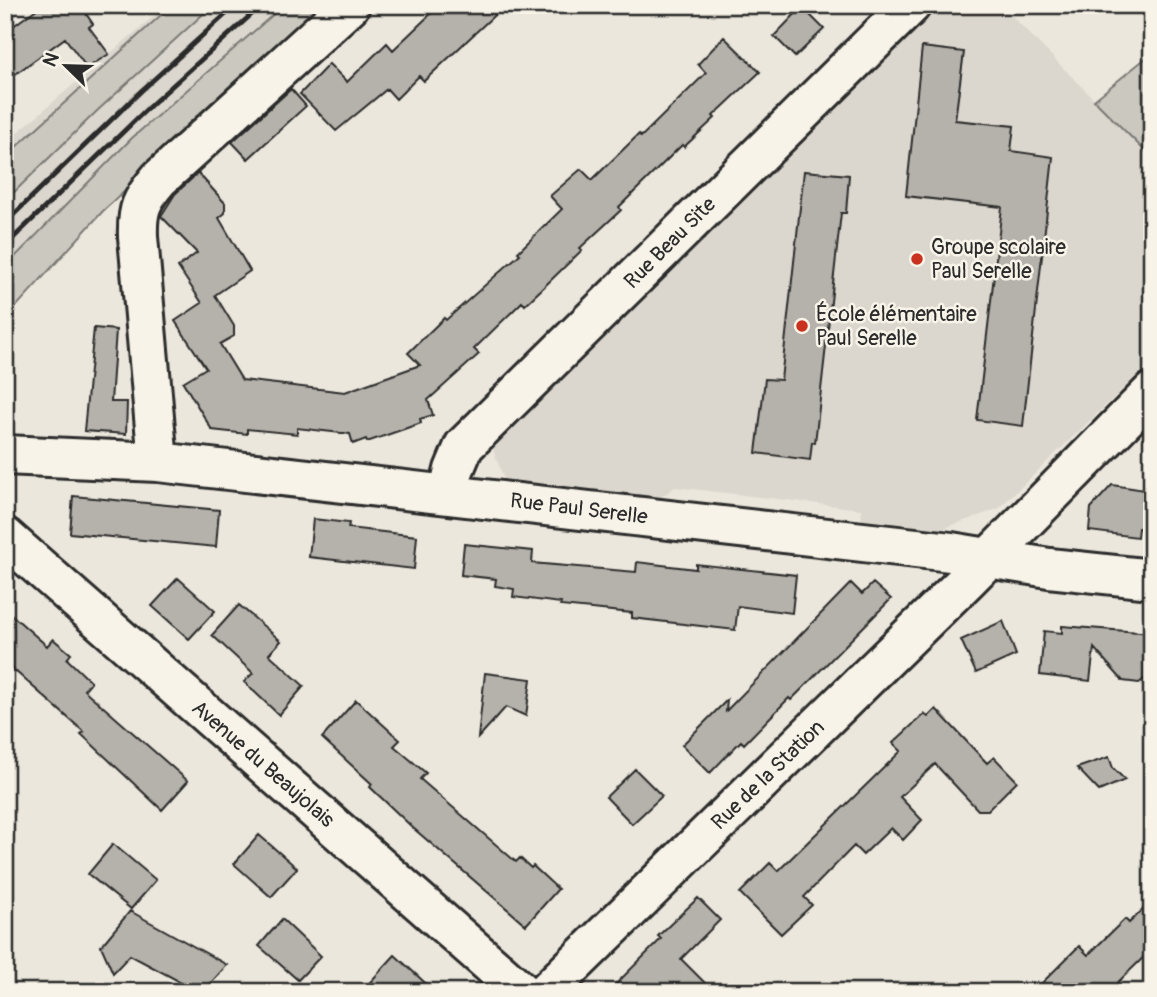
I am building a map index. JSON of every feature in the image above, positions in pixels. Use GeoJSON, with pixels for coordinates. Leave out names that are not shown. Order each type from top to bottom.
{"type":"FeatureCollection","features":[{"type":"Feature","properties":{"kind":"street"},"geometry":{"type":"LineString","coordinates":[[158,462],[137,222],[143,197],[159,179],[350,5]]}},
{"type":"Feature","properties":{"kind":"street","name":"Rue Beau Site"},"geometry":{"type":"LineString","coordinates":[[448,494],[464,446],[911,5]]}},
{"type":"Feature","properties":{"kind":"street","name":"Rue de la Station"},"geometry":{"type":"LineString","coordinates":[[546,992],[990,557],[1152,392]]}},
{"type":"Feature","properties":{"kind":"street","name":"Rue Paul Serelle"},"geometry":{"type":"LineString","coordinates":[[5,455],[158,462],[990,557],[1049,568],[1152,579]]}},
{"type":"Feature","properties":{"kind":"street","name":"Avenue du Beaujolais"},"geometry":{"type":"LineString","coordinates":[[5,537],[522,992]]}},
{"type":"Feature","properties":{"kind":"shaded area"},"geometry":{"type":"Polygon","coordinates":[[[167,5],[326,5],[175,132],[5,319],[5,143],[167,5]]]}},
{"type":"Feature","properties":{"kind":"shaded area"},"geometry":{"type":"Polygon","coordinates":[[[172,5],[213,5],[97,111],[5,201],[5,157],[172,5]]]}},
{"type":"Feature","properties":{"kind":"shaded area"},"geometry":{"type":"Polygon","coordinates":[[[284,5],[331,5],[103,211],[5,319],[5,267],[132,138],[284,5]]]}},
{"type":"Feature","properties":{"kind":"shaded area","name":"Groupe scolaire Paul Serelle"},"geometry":{"type":"Polygon","coordinates":[[[939,5],[1001,5],[1152,158],[1152,361],[998,509],[936,531],[862,522],[861,509],[675,487],[657,500],[505,482],[492,447],[939,5]]]}},
{"type":"Feature","properties":{"kind":"shaded area"},"geometry":{"type":"Polygon","coordinates":[[[1152,53],[1152,158],[1094,100],[1152,53]]]}},
{"type":"Feature","properties":{"kind":"building"},"geometry":{"type":"Polygon","coordinates":[[[42,5],[80,5],[93,24],[89,27],[109,54],[87,68],[65,38],[14,75],[5,61],[5,32],[42,5]]]}},
{"type":"Feature","properties":{"kind":"building"},"geometry":{"type":"Polygon","coordinates":[[[440,5],[505,5],[424,81],[419,76],[396,99],[387,89],[336,131],[300,94],[329,64],[347,82],[387,43],[393,50],[440,5]]]}},
{"type":"Feature","properties":{"kind":"building"},"geometry":{"type":"Polygon","coordinates":[[[802,7],[824,29],[795,57],[774,36],[802,7]]]}},
{"type":"Feature","properties":{"kind":"building"},"geometry":{"type":"Polygon","coordinates":[[[724,37],[760,72],[713,116],[715,118],[684,147],[682,145],[619,207],[621,210],[580,248],[582,250],[550,281],[525,305],[522,302],[474,349],[479,354],[428,400],[433,415],[420,419],[421,423],[367,442],[366,439],[353,444],[350,434],[297,428],[297,434],[247,429],[247,434],[212,430],[183,382],[206,368],[175,321],[202,303],[178,267],[197,253],[161,216],[175,194],[198,173],[225,203],[225,213],[219,218],[250,271],[215,295],[234,326],[234,336],[220,344],[242,380],[345,392],[420,365],[408,353],[444,318],[446,320],[520,254],[518,252],[562,209],[550,196],[581,169],[592,180],[639,134],[641,137],[706,73],[698,64],[724,37]]]}},
{"type":"Feature","properties":{"kind":"building"},"geometry":{"type":"Polygon","coordinates":[[[922,47],[964,52],[955,120],[1014,126],[1011,151],[1053,157],[1023,426],[977,420],[1002,207],[906,196],[922,47]]]}},
{"type":"Feature","properties":{"kind":"building"},"geometry":{"type":"Polygon","coordinates":[[[291,89],[306,106],[248,159],[232,142],[291,89]]]}},
{"type":"Feature","properties":{"kind":"building"},"geometry":{"type":"Polygon","coordinates":[[[804,171],[849,175],[846,213],[841,213],[815,443],[812,442],[810,460],[756,453],[765,379],[781,380],[804,171]]]}},
{"type":"Feature","properties":{"kind":"building"},"geometry":{"type":"Polygon","coordinates":[[[94,328],[116,330],[111,402],[127,402],[126,434],[84,431],[94,328]]]}},
{"type":"Feature","properties":{"kind":"building"},"geometry":{"type":"Polygon","coordinates":[[[1112,485],[1152,491],[1152,529],[1138,528],[1137,537],[1089,531],[1091,508],[1112,485]]]}},
{"type":"Feature","properties":{"kind":"building"},"geometry":{"type":"Polygon","coordinates":[[[73,496],[219,510],[216,547],[70,533],[73,496]]]}},
{"type":"Feature","properties":{"kind":"building"},"geometry":{"type":"Polygon","coordinates":[[[313,519],[349,523],[348,528],[417,536],[414,569],[309,557],[313,519]]]}},
{"type":"Feature","properties":{"kind":"building"},"geometry":{"type":"Polygon","coordinates":[[[464,544],[533,551],[532,563],[636,572],[637,562],[696,569],[696,564],[796,575],[792,613],[738,606],[735,630],[632,618],[632,613],[560,606],[561,603],[513,597],[514,589],[495,586],[496,579],[461,575],[464,544]]]}},
{"type":"Feature","properties":{"kind":"building"},"geometry":{"type":"Polygon","coordinates":[[[178,578],[215,611],[189,639],[152,606],[178,578]]]}},
{"type":"Feature","properties":{"kind":"building"},"geometry":{"type":"Polygon","coordinates":[[[851,583],[862,594],[873,583],[891,599],[791,700],[789,698],[744,744],[741,741],[710,773],[682,745],[727,700],[726,711],[851,583]]]}},
{"type":"Feature","properties":{"kind":"building"},"geometry":{"type":"Polygon","coordinates":[[[239,605],[281,641],[269,654],[304,686],[279,715],[244,682],[253,673],[212,635],[239,605]]]}},
{"type":"Feature","properties":{"kind":"building"},"geometry":{"type":"Polygon","coordinates":[[[5,609],[47,646],[53,639],[71,654],[67,659],[91,682],[84,690],[188,781],[162,810],[81,734],[84,732],[5,662],[5,609]]]}},
{"type":"Feature","properties":{"kind":"building"},"geometry":{"type":"Polygon","coordinates":[[[1003,621],[1016,655],[976,673],[961,640],[1003,621]]]}},
{"type":"Feature","properties":{"kind":"building"},"geometry":{"type":"Polygon","coordinates":[[[1062,626],[1152,633],[1152,673],[1139,683],[1123,681],[1094,648],[1090,681],[1040,675],[1044,631],[1062,633],[1062,626]]]}},
{"type":"Feature","properties":{"kind":"building"},"geometry":{"type":"Polygon","coordinates":[[[485,673],[531,679],[526,716],[506,707],[478,738],[485,673]]]}},
{"type":"Feature","properties":{"kind":"building"},"geometry":{"type":"Polygon","coordinates":[[[356,700],[400,740],[394,746],[426,773],[420,779],[516,862],[520,858],[531,868],[533,866],[558,889],[526,925],[413,828],[370,787],[372,784],[322,738],[356,700]]]}},
{"type":"Feature","properties":{"kind":"building"},"geometry":{"type":"Polygon","coordinates":[[[936,709],[987,763],[994,757],[1017,781],[988,810],[978,810],[935,764],[900,797],[922,820],[903,840],[891,828],[863,855],[854,846],[804,897],[812,905],[781,934],[740,893],[770,863],[778,871],[901,751],[893,743],[924,714],[928,717],[936,709]]]}},
{"type":"Feature","properties":{"kind":"building"},"geometry":{"type":"Polygon","coordinates":[[[1109,757],[1113,768],[1125,780],[1099,791],[1077,768],[1109,757]]]}},
{"type":"Feature","properties":{"kind":"building"},"geometry":{"type":"Polygon","coordinates":[[[635,769],[662,796],[632,824],[606,797],[635,769]]]}},
{"type":"Feature","properties":{"kind":"building"},"geometry":{"type":"Polygon","coordinates":[[[259,835],[297,868],[271,897],[234,864],[259,835]]]}},
{"type":"Feature","properties":{"kind":"building"},"geometry":{"type":"Polygon","coordinates":[[[113,844],[156,880],[131,909],[88,874],[113,844]]]}},
{"type":"Feature","properties":{"kind":"building"},"geometry":{"type":"Polygon","coordinates":[[[698,898],[720,920],[681,959],[714,992],[608,992],[661,939],[658,936],[698,898]]]}},
{"type":"Feature","properties":{"kind":"building"},"geometry":{"type":"Polygon","coordinates":[[[1152,901],[1152,949],[1108,992],[1033,992],[1079,946],[1088,955],[1125,919],[1129,923],[1152,901]]]}},
{"type":"Feature","properties":{"kind":"building"},"geometry":{"type":"Polygon","coordinates":[[[130,911],[227,965],[203,992],[130,955],[113,973],[101,946],[130,911]]]}},
{"type":"Feature","properties":{"kind":"building"},"geometry":{"type":"Polygon","coordinates":[[[282,919],[321,956],[298,980],[259,946],[282,919]]]}},
{"type":"Feature","properties":{"kind":"building"},"geometry":{"type":"Polygon","coordinates":[[[395,955],[435,992],[361,992],[395,955]]]}},
{"type":"Feature","properties":{"kind":"railway"},"geometry":{"type":"LineString","coordinates":[[5,223],[141,91],[236,5]]}},
{"type":"Feature","properties":{"kind":"railway"},"geometry":{"type":"LineString","coordinates":[[5,246],[153,103],[262,5]]}},
{"type":"Feature","properties":{"kind":"place","name":"Groupe scolaire Paul Serelle"},"geometry":{"type":"Point","coordinates":[917,259]}},
{"type":"Feature","properties":{"kind":"place","name":"École élémentaire Paul Serelle"},"geometry":{"type":"Point","coordinates":[802,326]}}]}
